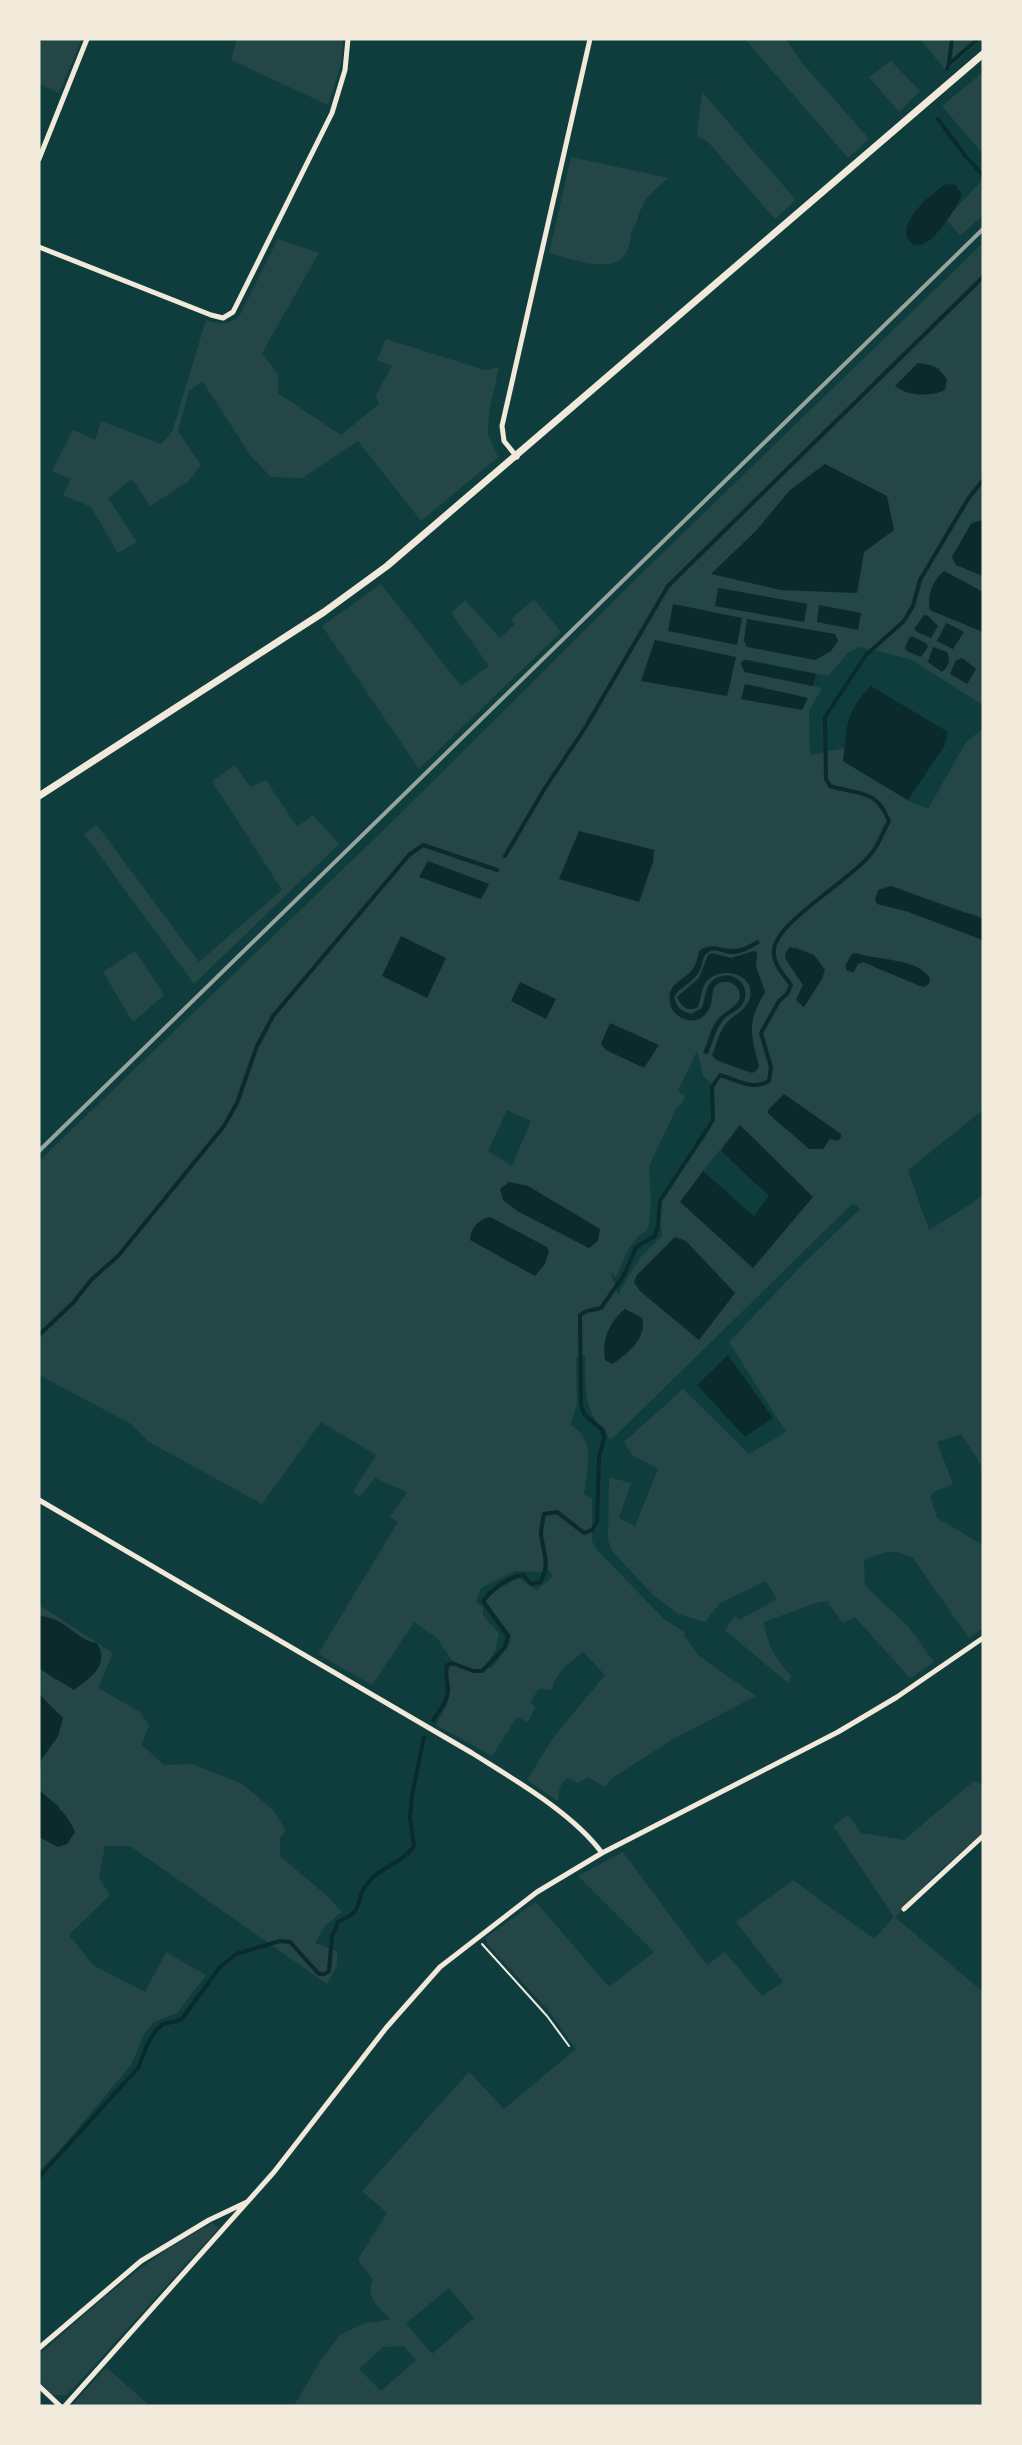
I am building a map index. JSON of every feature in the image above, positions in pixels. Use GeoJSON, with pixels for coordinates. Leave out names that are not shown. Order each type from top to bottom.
{"type":"FeatureCollection","features":[{"type":"Feature","properties":{"kind":"street"},"geometry":{"type":"LineString","coordinates":[[39,159],[87,39]]}},
{"type":"Feature","properties":{"kind":"street"},"geometry":{"type":"LineString","coordinates":[[39,247],[211,315],[223,318],[233,312],[332,113],[345,70],[348,39]]}},
{"type":"Feature","properties":{"kind":"street"},"geometry":{"type":"LineString","coordinates":[[517,457],[504,441],[502,426],[590,39]]}},
{"type":"Feature","properties":{"kind":"street"},"geometry":{"type":"LineString","coordinates":[[39,796],[324,612],[387,566],[517,457],[983,54]]}},
{"type":"Feature","properties":{"kind":"street"},"geometry":{"type":"LineString","coordinates":[[39,1500],[525,1786],[586,1835],[602,1853]]}},
{"type":"Feature","properties":{"kind":"street"},"geometry":{"type":"LineString","coordinates":[[65,2406],[249,2202],[399,2014],[440,1967],[537,1892],[602,1853],[838,1731],[897,1697],[983,1638]]}},
{"type":"Feature","properties":{"kind":"street"},"geometry":{"type":"LineString","coordinates":[[903,1910],[983,1836]]}},
{"type":"Feature","properties":{"kind":"street"},"geometry":{"type":"LineString","coordinates":[[39,2348],[141,2261],[232,2207],[249,2202]]}},
{"type":"Feature","properties":{"kind":"street"},"geometry":{"type":"LineString","coordinates":[[39,2386],[60,2406]]}},
{"type":"Feature","properties":{"kind":"path"},"geometry":{"type":"LineString","coordinates":[[476,1938],[547,2016],[568,2046]]}},
{"type":"Feature","properties":{"kind":"shaded area"},"geometry":{"type":"Polygon","coordinates":[[[39,39],[82,39],[59,93],[39,84],[39,39]]]}},
{"type":"Feature","properties":{"kind":"shaded area"},"geometry":{"type":"Polygon","coordinates":[[[237,39],[343,39],[341,64],[328,105],[231,60],[237,39]]]}},
{"type":"Feature","properties":{"kind":"shaded area"},"geometry":{"type":"Polygon","coordinates":[[[745,39],[786,39],[803,64],[869,139],[848,158],[745,39]]]}},
{"type":"Feature","properties":{"kind":"shaded area"},"geometry":{"type":"Polygon","coordinates":[[[920,39],[982,39],[946,71],[920,39]]]}},
{"type":"Feature","properties":{"kind":"shaded area"},"geometry":{"type":"Polygon","coordinates":[[[891,61],[920,91],[899,112],[869,77],[891,61]]]}},
{"type":"Feature","properties":{"kind":"shaded area"},"geometry":{"type":"Polygon","coordinates":[[[983,72],[983,154],[942,106],[983,72]]]}},
{"type":"Feature","properties":{"kind":"shaded area"},"geometry":{"type":"Polygon","coordinates":[[[702,92],[796,200],[775,219],[708,142],[697,136],[702,92]]]}},
{"type":"Feature","properties":{"kind":"shaded area"},"geometry":{"type":"Polygon","coordinates":[[[571,157],[668,178],[646,200],[631,231],[629,247],[622,258],[613,263],[589,263],[549,253],[571,157]]]}},
{"type":"Feature","properties":{"kind":"shaded area"},"geometry":{"type":"Polygon","coordinates":[[[983,179],[983,215],[960,236],[946,219],[983,179]]]}},
{"type":"Feature","properties":{"kind":"shaded area"},"geometry":{"type":"Polygon","coordinates":[[[947,184],[956,185],[962,195],[947,220],[940,230],[923,244],[916,245],[909,241],[906,234],[907,225],[918,208],[933,193],[947,184]]]}},
{"type":"Feature","properties":{"kind":"shaded area"},"geometry":{"type":"Polygon","coordinates":[[[278,239],[319,253],[262,353],[278,374],[278,393],[341,435],[379,404],[376,395],[392,366],[377,360],[386,339],[485,370],[499,367],[489,413],[488,434],[498,457],[421,521],[358,441],[302,478],[271,477],[251,456],[203,382],[189,390],[178,431],[201,465],[189,481],[150,506],[132,479],[108,498],[137,542],[118,553],[91,507],[63,495],[71,479],[52,471],[73,430],[95,440],[101,421],[161,444],[172,432],[206,320],[224,324],[240,315],[278,239]]]}},
{"type":"Feature","properties":{"kind":"shaded area"},"geometry":{"type":"Polygon","coordinates":[[[983,243],[983,520],[971,523],[952,557],[956,565],[983,576],[983,592],[944,571],[931,589],[929,599],[930,610],[983,632],[983,705],[910,659],[860,647],[849,652],[828,676],[750,660],[741,662],[745,672],[822,688],[809,711],[810,755],[845,748],[844,762],[907,800],[928,809],[966,742],[983,726],[983,919],[974,914],[878,904],[906,911],[983,940],[983,1110],[908,1170],[929,1230],[983,1194],[983,1470],[961,1434],[937,1442],[953,1484],[935,1491],[930,1496],[937,1518],[983,1545],[983,1628],[969,1638],[913,1558],[894,1552],[883,1553],[864,1560],[865,1586],[908,1626],[934,1662],[910,1678],[855,1617],[843,1623],[827,1601],[764,1622],[773,1652],[791,1676],[788,1683],[725,1630],[735,1616],[739,1620],[777,1599],[766,1581],[720,1603],[705,1622],[678,1614],[654,1596],[612,1551],[608,1540],[609,1477],[631,1483],[619,1518],[635,1526],[658,1469],[632,1455],[624,1442],[683,1389],[749,1454],[786,1432],[729,1342],[803,1264],[860,1209],[853,1203],[613,1438],[609,1439],[605,1428],[592,1415],[587,1396],[585,1355],[576,1358],[577,1405],[570,1425],[584,1438],[587,1446],[588,1465],[584,1494],[592,1498],[592,1541],[598,1551],[664,1619],[686,1633],[683,1634],[699,1656],[756,1696],[675,1738],[612,1778],[605,1787],[588,1777],[578,1783],[569,1778],[560,1787],[558,1801],[527,1780],[553,1738],[605,1675],[583,1652],[560,1673],[552,1690],[539,1689],[530,1702],[535,1708],[528,1722],[517,1717],[492,1756],[436,1725],[448,1699],[447,1671],[453,1662],[437,1638],[414,1622],[372,1685],[318,1654],[398,1522],[390,1517],[407,1492],[375,1478],[360,1496],[353,1492],[376,1455],[321,1422],[262,1504],[149,1442],[131,1424],[39,1375],[39,1161],[394,820],[644,571],[983,243]],[[918,363],[895,386],[909,393],[937,394],[940,369],[932,365],[918,363]],[[894,530],[755,532],[711,574],[856,593],[863,552],[894,530]],[[718,588],[804,622],[807,604],[718,588]],[[924,615],[931,638],[937,626],[928,616],[924,615]],[[747,619],[744,641],[815,660],[831,651],[747,619]],[[946,623],[949,647],[953,649],[962,630],[946,623]],[[962,658],[950,674],[967,683],[976,669],[962,658]],[[746,684],[741,699],[808,698],[746,684]],[[795,947],[785,958],[803,985],[797,997],[802,1006],[814,955],[795,947]],[[856,953],[858,964],[863,962],[920,986],[892,960],[870,958],[856,953]],[[697,1051],[678,1091],[685,1096],[677,1107],[649,1166],[651,1204],[649,1225],[628,1249],[616,1277],[610,1271],[618,1295],[639,1259],[662,1236],[659,1210],[662,1199],[708,1133],[712,1122],[714,1086],[703,1076],[697,1051]],[[785,1095],[768,1110],[768,1113],[785,1129],[835,1140],[841,1135],[785,1095]],[[507,1110],[488,1151],[512,1166],[531,1121],[507,1110]],[[739,1126],[703,1171],[753,1268],[812,1197],[739,1126]],[[675,1238],[637,1275],[634,1282],[640,1291],[699,1339],[675,1238]],[[625,1309],[607,1332],[603,1349],[642,1318],[625,1309]],[[548,1569],[544,1572],[515,1571],[481,1588],[476,1602],[483,1607],[483,1615],[499,1634],[496,1648],[486,1668],[492,1668],[509,1644],[511,1636],[484,1600],[485,1596],[519,1578],[537,1590],[553,1576],[548,1569]]]}},
{"type":"Feature","properties":{"kind":"shaded area"},"geometry":{"type":"Polygon","coordinates":[[[918,363],[931,366],[941,372],[947,379],[945,390],[932,394],[919,394],[906,392],[895,386],[918,363]]]}},
{"type":"Feature","properties":{"kind":"shaded area"},"geometry":{"type":"Polygon","coordinates":[[[825,464],[887,496],[894,530],[864,552],[857,593],[781,590],[711,574],[755,532],[790,490],[825,464]]]}},
{"type":"Feature","properties":{"kind":"shaded area"},"geometry":{"type":"Polygon","coordinates":[[[983,520],[983,576],[956,565],[952,557],[972,523],[983,520]]]}},
{"type":"Feature","properties":{"kind":"shaded area"},"geometry":{"type":"Polygon","coordinates":[[[944,571],[983,592],[983,632],[930,610],[929,599],[932,589],[944,571]]]}},
{"type":"Feature","properties":{"kind":"shaded area"},"geometry":{"type":"Polygon","coordinates":[[[381,584],[461,686],[489,666],[451,613],[465,600],[500,638],[515,624],[511,619],[534,599],[561,632],[419,769],[322,626],[381,584]]]}},
{"type":"Feature","properties":{"kind":"shaded area"},"geometry":{"type":"Polygon","coordinates":[[[718,588],[807,604],[804,622],[715,606],[718,588]]]}},
{"type":"Feature","properties":{"kind":"shaded area"},"geometry":{"type":"Polygon","coordinates":[[[673,604],[742,618],[737,645],[668,631],[673,604]]]}},
{"type":"Feature","properties":{"kind":"shaded area"},"geometry":{"type":"Polygon","coordinates":[[[819,605],[861,613],[858,630],[817,622],[819,605]]]}},
{"type":"Feature","properties":{"kind":"shaded area"},"geometry":{"type":"Polygon","coordinates":[[[924,615],[938,626],[931,638],[914,629],[924,615]]]}},
{"type":"Feature","properties":{"kind":"shaded area"},"geometry":{"type":"Polygon","coordinates":[[[747,619],[835,634],[838,641],[831,651],[815,660],[747,647],[744,641],[747,619]]]}},
{"type":"Feature","properties":{"kind":"shaded area"},"geometry":{"type":"Polygon","coordinates":[[[946,623],[964,632],[953,649],[937,641],[946,623]]]}},
{"type":"Feature","properties":{"kind":"shaded area"},"geometry":{"type":"Polygon","coordinates":[[[912,636],[926,643],[928,647],[921,657],[905,648],[912,636]]]}},
{"type":"Feature","properties":{"kind":"shaded area"},"geometry":{"type":"Polygon","coordinates":[[[655,640],[736,657],[727,696],[641,681],[655,640]]]}},
{"type":"Feature","properties":{"kind":"shaded area"},"geometry":{"type":"Polygon","coordinates":[[[933,647],[947,652],[948,663],[942,672],[928,662],[933,647]]]}},
{"type":"Feature","properties":{"kind":"shaded area"},"geometry":{"type":"Polygon","coordinates":[[[962,658],[976,669],[967,684],[950,674],[956,660],[962,658]]]}},
{"type":"Feature","properties":{"kind":"shaded area"},"geometry":{"type":"Polygon","coordinates":[[[744,660],[816,674],[813,686],[745,672],[741,662],[744,660]]]}},
{"type":"Feature","properties":{"kind":"shaded area"},"geometry":{"type":"Polygon","coordinates":[[[745,684],[808,698],[802,710],[741,699],[745,684]]]}},
{"type":"Feature","properties":{"kind":"shaded area"},"geometry":{"type":"Polygon","coordinates":[[[871,686],[948,732],[945,745],[908,800],[843,761],[849,720],[856,704],[871,686]]]}},
{"type":"Feature","properties":{"kind":"shaded area"},"geometry":{"type":"Polygon","coordinates":[[[235,765],[250,787],[266,780],[297,827],[313,815],[339,844],[194,984],[84,834],[97,825],[199,962],[282,890],[212,781],[235,765]]]}},
{"type":"Feature","properties":{"kind":"shaded area"},"geometry":{"type":"Polygon","coordinates":[[[579,831],[654,850],[653,862],[639,902],[559,879],[579,831]]]}},
{"type":"Feature","properties":{"kind":"shaded area"},"geometry":{"type":"Polygon","coordinates":[[[428,861],[489,884],[481,899],[419,877],[428,861]]]}},
{"type":"Feature","properties":{"kind":"shaded area"},"geometry":{"type":"Polygon","coordinates":[[[891,886],[983,919],[983,940],[906,911],[877,904],[875,900],[878,890],[891,886]]]}},
{"type":"Feature","properties":{"kind":"shaded area"},"geometry":{"type":"Polygon","coordinates":[[[401,936],[446,958],[427,998],[382,976],[401,936]]]}},
{"type":"Feature","properties":{"kind":"shaded area"},"geometry":{"type":"Polygon","coordinates":[[[758,940],[760,943],[738,954],[716,950],[708,953],[704,957],[698,974],[674,997],[680,1008],[691,1014],[702,1008],[707,987],[716,978],[734,977],[743,985],[744,1002],[723,1020],[708,1054],[703,1053],[716,1022],[739,1000],[738,990],[729,982],[717,984],[713,990],[711,1005],[705,1015],[698,1020],[689,1020],[678,1016],[673,1011],[670,1003],[671,990],[691,972],[700,950],[713,946],[737,949],[758,940]]]}},
{"type":"Feature","properties":{"kind":"shaded area"},"geometry":{"type":"Polygon","coordinates":[[[790,947],[814,955],[825,970],[822,979],[804,1007],[796,1000],[803,985],[785,958],[790,947]]]}},
{"type":"Feature","properties":{"kind":"shaded area"},"geometry":{"type":"Polygon","coordinates":[[[135,951],[164,995],[133,1022],[103,972],[135,951]]]}},
{"type":"Feature","properties":{"kind":"shaded area"},"geometry":{"type":"Polygon","coordinates":[[[757,952],[756,966],[765,992],[753,1020],[752,1035],[759,1066],[752,1073],[716,1060],[712,1055],[723,1028],[748,1002],[750,989],[747,983],[736,974],[713,976],[705,984],[698,1007],[694,1009],[685,1008],[677,997],[699,978],[708,955],[712,953],[731,958],[757,952]]]}},
{"type":"Feature","properties":{"kind":"shaded area"},"geometry":{"type":"Polygon","coordinates":[[[852,954],[915,966],[930,978],[929,984],[924,987],[920,986],[863,962],[858,964],[854,972],[847,971],[845,966],[852,954]]]}},
{"type":"Feature","properties":{"kind":"shaded area"},"geometry":{"type":"Polygon","coordinates":[[[520,982],[556,999],[546,1019],[511,1001],[520,982]]]}},
{"type":"Feature","properties":{"kind":"shaded area"},"geometry":{"type":"Polygon","coordinates":[[[610,1023],[659,1045],[644,1068],[606,1050],[601,1044],[610,1023]]]}},
{"type":"Feature","properties":{"kind":"shaded area"},"geometry":{"type":"Polygon","coordinates":[[[784,1094],[841,1134],[838,1141],[830,1139],[823,1149],[809,1149],[768,1113],[768,1110],[784,1094]]]}},
{"type":"Feature","properties":{"kind":"shaded area"},"geometry":{"type":"Polygon","coordinates":[[[740,1125],[813,1197],[753,1268],[680,1202],[703,1171],[754,1216],[769,1196],[721,1151],[740,1125]]]}},
{"type":"Feature","properties":{"kind":"shaded area"},"geometry":{"type":"Polygon","coordinates":[[[509,1182],[528,1186],[600,1229],[598,1241],[589,1248],[519,1212],[503,1200],[500,1189],[509,1182]]]}},
{"type":"Feature","properties":{"kind":"shaded area"},"geometry":{"type":"Polygon","coordinates":[[[490,1217],[547,1247],[549,1251],[545,1264],[535,1276],[470,1240],[476,1225],[490,1217]]]}},
{"type":"Feature","properties":{"kind":"shaded area"},"geometry":{"type":"Polygon","coordinates":[[[675,1237],[686,1241],[735,1293],[699,1340],[640,1291],[634,1282],[637,1275],[675,1237]]]}},
{"type":"Feature","properties":{"kind":"shaded area"},"geometry":{"type":"Polygon","coordinates":[[[625,1309],[642,1318],[642,1332],[635,1345],[612,1364],[605,1360],[606,1339],[611,1326],[625,1309]]]}},
{"type":"Feature","properties":{"kind":"shaded area"},"geometry":{"type":"Polygon","coordinates":[[[728,1355],[773,1418],[745,1437],[697,1385],[728,1355]]]}},
{"type":"Feature","properties":{"kind":"shaded area"},"geometry":{"type":"Polygon","coordinates":[[[39,1605],[113,1653],[98,1688],[140,1712],[149,1725],[142,1745],[164,1765],[191,1764],[241,1783],[272,1809],[286,1830],[280,1838],[280,1856],[327,1896],[342,1912],[325,1926],[315,1943],[337,1951],[337,1966],[327,1984],[130,1846],[105,1846],[99,1878],[110,1895],[69,1935],[93,1965],[145,1992],[166,1952],[206,1975],[177,2013],[154,2022],[144,2034],[131,2065],[58,2152],[39,2171],[39,1837],[59,1847],[59,1806],[39,1790],[41,1760],[58,1736],[63,1718],[39,1694],[39,1668],[55,1680],[101,1663],[102,1653],[97,1643],[83,1638],[57,1621],[39,1616],[39,1605]]]}},
{"type":"Feature","properties":{"kind":"shaded area"},"geometry":{"type":"Polygon","coordinates":[[[39,1616],[57,1621],[83,1638],[97,1643],[101,1659],[99,1665],[92,1676],[74,1690],[39,1668],[39,1616]]]}},
{"type":"Feature","properties":{"kind":"shaded area"},"geometry":{"type":"Polygon","coordinates":[[[39,1694],[63,1718],[58,1736],[41,1760],[39,1772],[39,1694]]]}},
{"type":"Feature","properties":{"kind":"shaded area"},"geometry":{"type":"Polygon","coordinates":[[[974,1781],[983,1785],[983,1833],[938,1872],[895,1917],[983,1992],[983,2406],[294,2406],[319,2363],[340,2335],[367,2322],[390,2319],[374,2301],[371,2292],[373,2280],[358,2259],[387,2213],[362,2191],[469,2072],[504,2109],[576,2049],[549,2011],[487,1944],[486,1937],[536,1902],[609,1987],[654,1952],[578,1876],[623,1852],[707,1965],[725,1952],[762,1996],[783,1982],[736,1922],[793,1880],[874,1939],[894,1917],[833,1826],[848,1815],[861,1833],[904,1840],[974,1781]],[[449,2288],[406,2323],[432,2354],[474,2318],[449,2288]],[[404,2346],[383,2347],[359,2369],[381,2391],[416,2360],[404,2346]]]}},
{"type":"Feature","properties":{"kind":"shaded area"},"geometry":{"type":"Polygon","coordinates":[[[39,1790],[60,1809],[72,1825],[75,1832],[67,1844],[58,1847],[39,1837],[39,1790]]]}},
{"type":"Feature","properties":{"kind":"shaded area"},"geometry":{"type":"Polygon","coordinates":[[[213,2223],[218,2227],[217,2230],[67,2395],[52,2395],[39,2381],[39,2355],[143,2266],[213,2223]]]}},
{"type":"Feature","properties":{"kind":"shaded area"},"geometry":{"type":"Polygon","coordinates":[[[106,2367],[150,2406],[74,2406],[106,2367]]]}},
{"type":"Feature","properties":{"kind":"waterway"},"geometry":{"type":"LineString","coordinates":[[949,63],[952,39]]}},
{"type":"Feature","properties":{"kind":"waterway"},"geometry":{"type":"LineString","coordinates":[[947,69],[949,64],[978,39]]}},
{"type":"Feature","properties":{"kind":"waterway"},"geometry":{"type":"LineString","coordinates":[[938,119],[966,157],[983,175]]}},
{"type":"Feature","properties":{"kind":"waterway"},"geometry":{"type":"LineString","coordinates":[[505,856],[545,788],[585,728],[668,586],[983,277]]}},
{"type":"Feature","properties":{"kind":"waterway"},"geometry":{"type":"LineString","coordinates":[[433,1720],[443,1706],[448,1693],[447,1665],[452,1663],[473,1671],[482,1671],[505,1647],[508,1636],[483,1601],[491,1592],[511,1578],[523,1575],[531,1584],[540,1582],[546,1564],[541,1534],[544,1514],[557,1512],[584,1533],[592,1530],[597,1522],[599,1457],[604,1438],[602,1430],[585,1415],[581,1406],[580,1315],[601,1308],[624,1275],[636,1247],[655,1236],[660,1201],[713,1120],[712,1087],[720,1075],[751,1085],[769,1081],[771,1067],[761,1033],[791,985],[775,959],[774,949],[779,938],[802,912],[864,861],[876,847],[889,821],[884,810],[872,798],[858,792],[830,786],[826,779],[825,717],[866,655],[904,621],[913,606],[920,580],[968,499],[983,480]]}},
{"type":"Feature","properties":{"kind":"waterway"},"geometry":{"type":"LineString","coordinates":[[39,1335],[73,1303],[91,1280],[118,1256],[224,1126],[237,1103],[257,1046],[273,1016],[409,855],[423,845],[497,870]]}},
{"type":"Feature","properties":{"kind":"waterway"},"geometry":{"type":"LineString","coordinates":[[39,2177],[138,2068],[156,2030],[163,2024],[181,2020],[220,1967],[236,1954],[280,1941],[290,1942],[319,1974],[329,1971],[332,1936],[338,1922],[353,1914],[363,1890],[372,1878],[403,1858],[414,1846],[410,1818],[412,1795],[424,1737]]}},
{"type":"Feature","properties":{"kind":"railway"},"geometry":{"type":"LineString","coordinates":[[39,1151],[983,229]]}}]}
